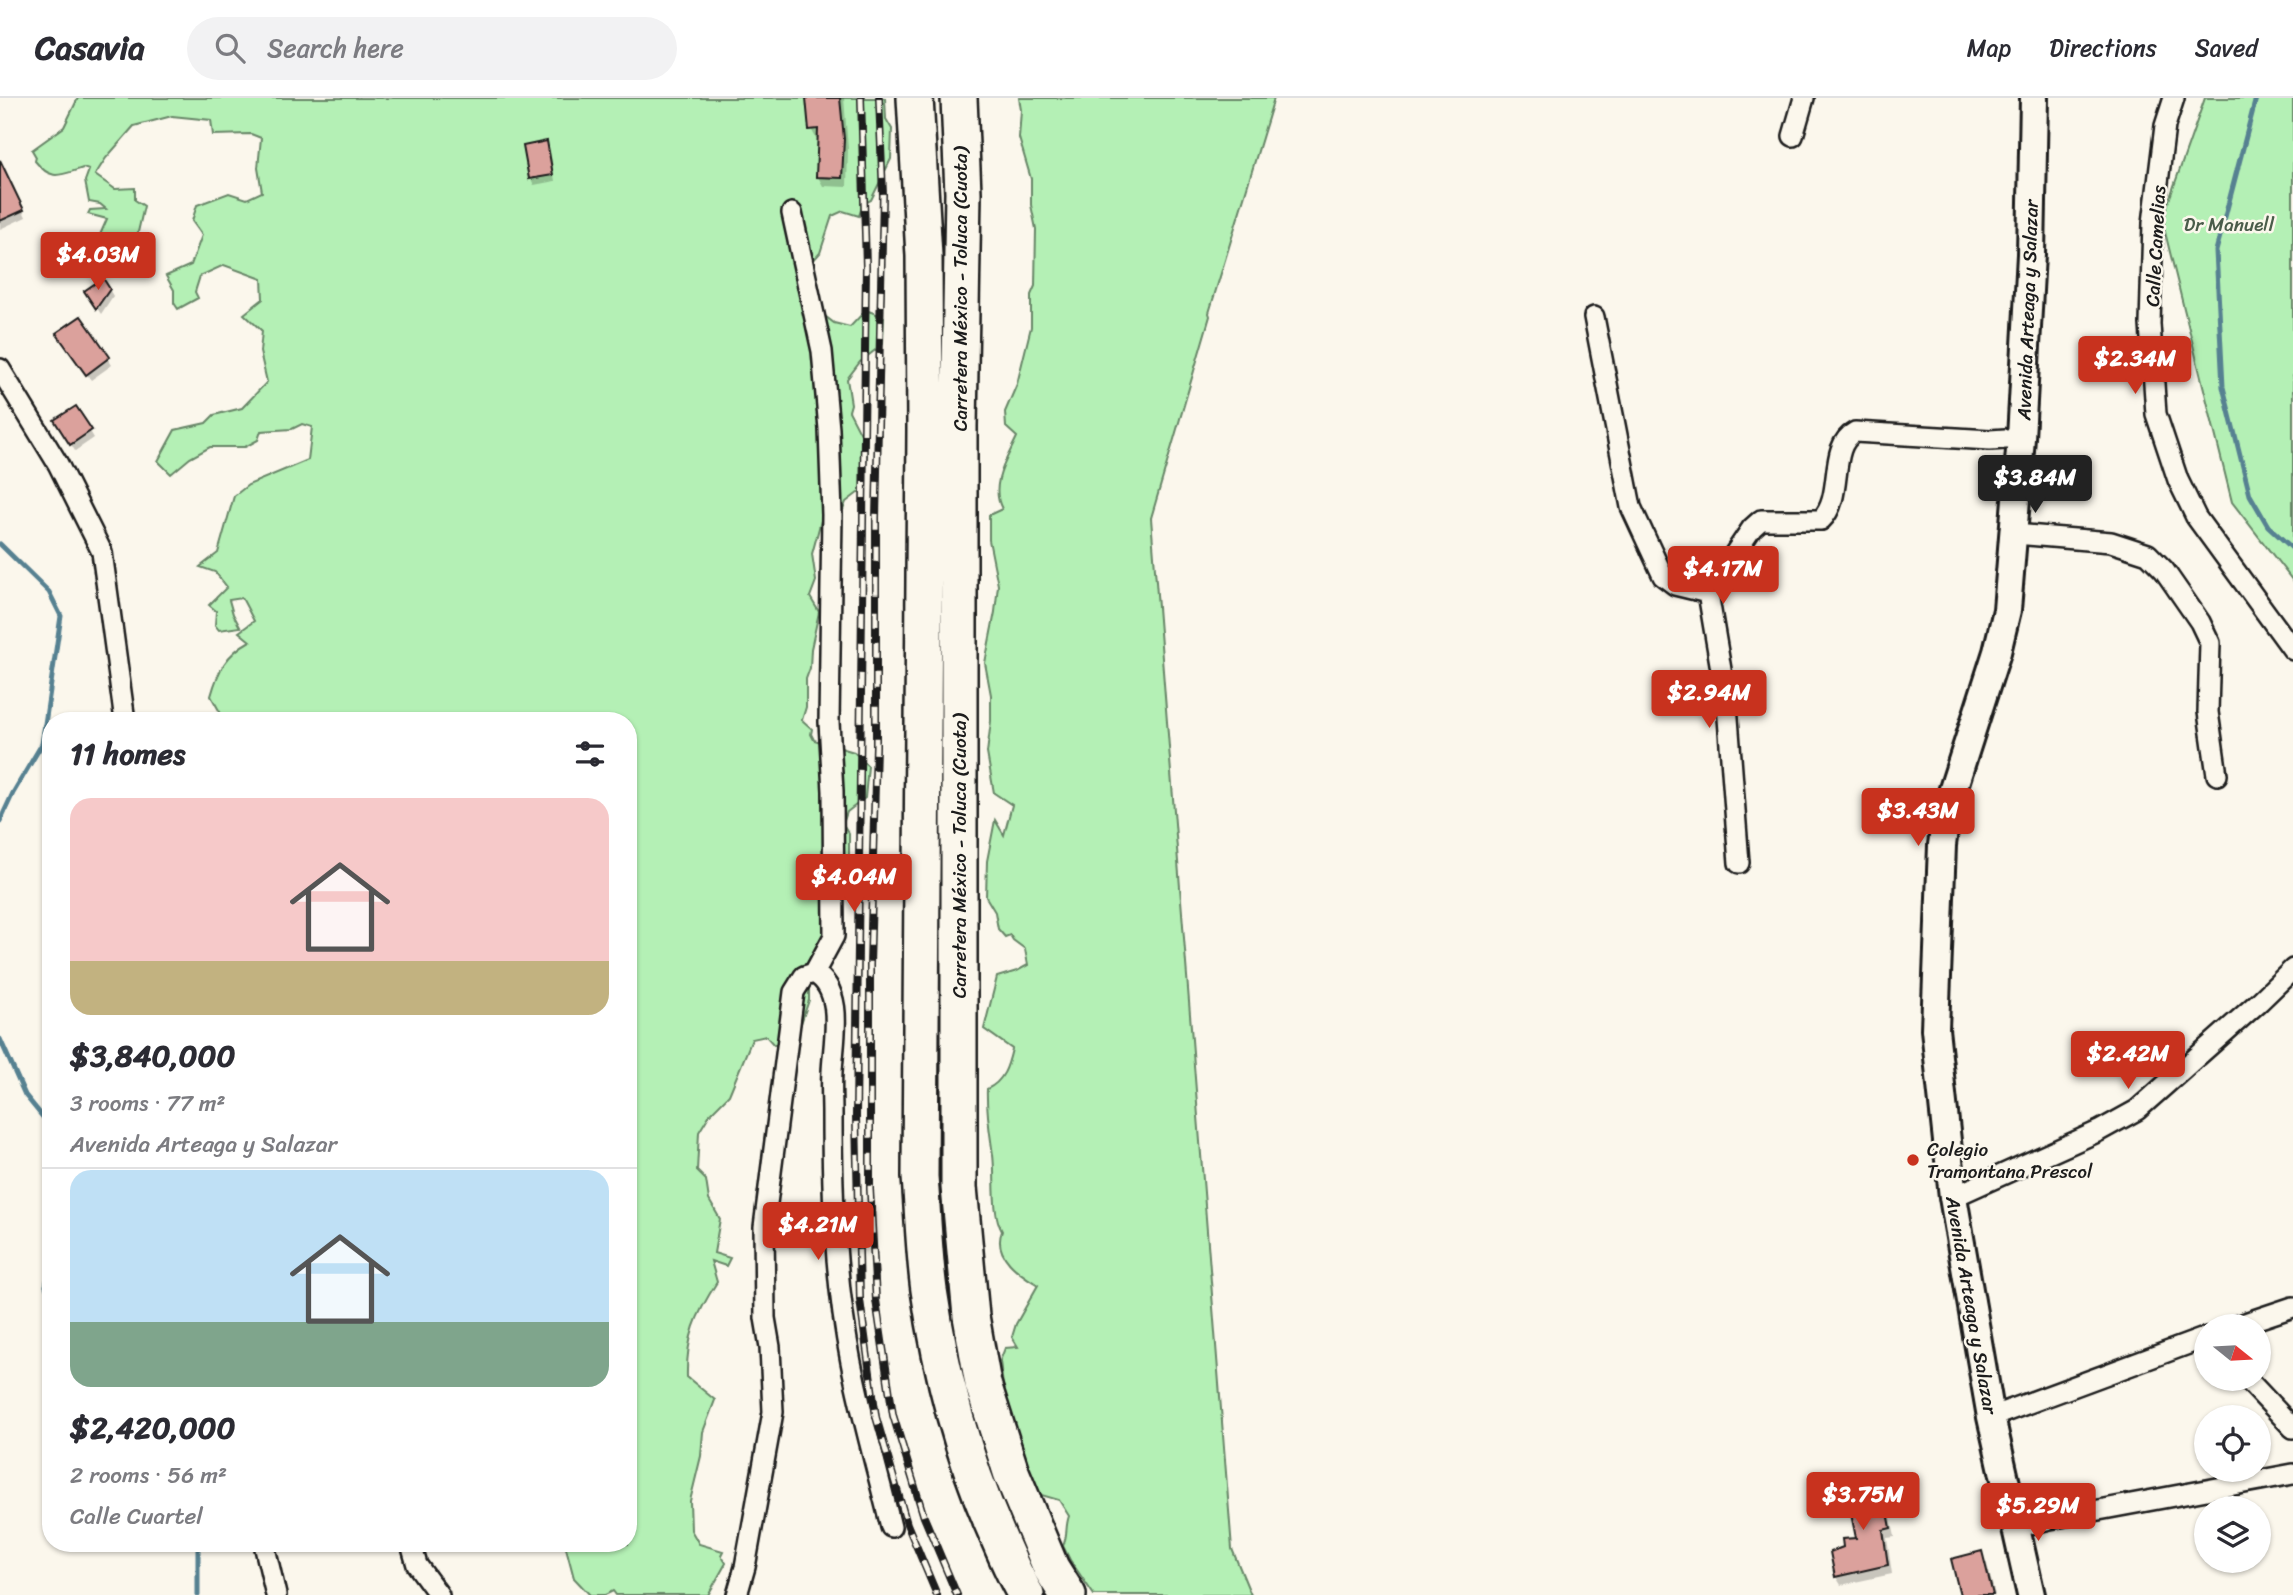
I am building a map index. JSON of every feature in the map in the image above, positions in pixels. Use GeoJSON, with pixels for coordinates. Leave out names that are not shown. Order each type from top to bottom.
{"type":"FeatureCollection","features":[{"type":"Feature","properties":{"kind":"highway","name":"Carretera México - Toluca (Cuota)"},"geometry":{"type":"LineString","coordinates":[[915,98],[924,256],[925,415],[920,1177],[929,1289],[948,1392],[962,1444],[983,1503],[1026,1595]]}},
{"type":"Feature","properties":{"kind":"highway","name":"Carretera México - Toluca (Cuota)"},"geometry":{"type":"LineString","coordinates":[[959,98],[963,193],[960,413],[959,1187],[971,1315],[984,1384],[1011,1472],[1051,1568],[1068,1595]]}},
{"type":"Feature","properties":{"kind":"street"},"geometry":{"type":"LineString","coordinates":[[1793,136],[1804,98]]}},
{"type":"Feature","properties":{"kind":"street","name":"Avenida Arteaga y Salazar"},"geometry":{"type":"LineString","coordinates":[[2031,1595],[1991,1418],[1953,1197],[1935,1030],[1942,845],[1947,808],[1997,652],[2007,610],[2015,534],[2031,254],[2034,98]]}},
{"type":"Feature","properties":{"kind":"street","name":"Calle Camelias"},"geometry":{"type":"LineString","coordinates":[[2174,98],[2165,126],[2153,223],[2150,324],[2156,414],[2178,480],[2196,517],[2293,649]]}},
{"type":"Feature","properties":{"kind":"street"},"geometry":{"type":"LineString","coordinates":[[737,1595],[745,1567],[773,1412],[765,1306],[764,1227],[794,992],[804,976],[814,973],[834,936],[830,722],[830,466],[822,351],[792,213]]}},
{"type":"Feature","properties":{"kind":"street"},"geometry":{"type":"LineString","coordinates":[[1594,317],[1631,507],[1663,576],[1675,585],[1708,593]]}},
{"type":"Feature","properties":{"kind":"street"},"geometry":{"type":"LineString","coordinates":[[0,369],[58,464],[102,552],[124,712]]}},
{"type":"Feature","properties":{"kind":"street"},"geometry":{"type":"LineString","coordinates":[[1739,863],[1727,705],[1708,593],[1752,528],[1761,520],[1821,520],[1828,513],[1841,448],[1846,437],[1855,432],[1990,440],[2021,438]]}},
{"type":"Feature","properties":{"kind":"street"},"geometry":{"type":"LineString","coordinates":[[2015,534],[2111,542],[2148,554],[2164,570],[2200,622],[2210,643],[2208,712],[2217,775]]}},
{"type":"Feature","properties":{"kind":"street"},"geometry":{"type":"LineString","coordinates":[[1953,1197],[2099,1132],[2137,1110],[2293,969]]}},
{"type":"Feature","properties":{"kind":"street"},"geometry":{"type":"LineString","coordinates":[[814,973],[823,978],[827,985],[832,996],[835,1017],[832,1169],[840,1286],[851,1362],[891,1527]]}},
{"type":"Feature","properties":{"kind":"street"},"geometry":{"type":"LineString","coordinates":[[2272,1314],[2293,1307]]}},
{"type":"Feature","properties":{"kind":"street"},"geometry":{"type":"LineString","coordinates":[[1991,1418],[2194,1342]]}},
{"type":"Feature","properties":{"kind":"street"},"geometry":{"type":"LineString","coordinates":[[2258,1391],[2293,1428]]}},
{"type":"Feature","properties":{"kind":"street"},"geometry":{"type":"LineString","coordinates":[[2015,1528],[2050,1519],[2293,1474]]}},
{"type":"Feature","properties":{"kind":"street"},"geometry":{"type":"LineString","coordinates":[[266,1552],[276,1595]]}},
{"type":"Feature","properties":{"kind":"street"},"geometry":{"type":"LineString","coordinates":[[413,1552],[421,1595]]}},
{"type":"Feature","properties":{"kind":"street"},"geometry":{"type":"LineString","coordinates":[[417,1565],[439,1595]]}},
{"type":"Feature","properties":{"kind":"green space"},"geometry":{"type":"Polygon","coordinates":[[[78,98],[885,98],[886,119],[892,129],[891,159],[871,200],[863,204],[859,216],[843,211],[832,216],[820,253],[801,274],[818,287],[821,313],[834,323],[850,327],[866,310],[884,317],[883,344],[860,362],[847,379],[851,404],[849,411],[862,436],[867,454],[863,489],[846,502],[842,513],[823,513],[812,554],[816,581],[810,597],[819,612],[806,679],[806,707],[802,720],[812,729],[814,740],[854,752],[868,766],[865,798],[847,812],[843,824],[849,834],[849,866],[828,911],[823,940],[809,972],[809,1000],[797,1035],[774,1045],[766,1036],[752,1039],[729,1095],[710,1114],[699,1132],[697,1171],[706,1180],[709,1200],[720,1219],[714,1253],[730,1258],[726,1266],[711,1261],[717,1282],[694,1327],[687,1363],[687,1377],[715,1400],[703,1432],[701,1456],[690,1501],[691,1530],[699,1544],[723,1551],[721,1555],[726,1563],[708,1595],[616,1595],[613,1591],[605,1595],[590,1595],[574,1578],[567,1552],[637,1552],[637,712],[220,712],[211,696],[217,679],[229,658],[250,641],[239,632],[254,621],[242,598],[229,600],[240,627],[219,630],[215,625],[216,611],[209,605],[227,587],[215,572],[200,567],[218,553],[234,496],[248,485],[308,460],[312,427],[302,424],[292,429],[261,431],[258,440],[245,447],[210,447],[190,458],[171,474],[158,461],[175,430],[206,423],[214,415],[242,408],[267,382],[260,352],[262,331],[244,314],[263,299],[262,279],[224,265],[200,276],[195,292],[198,298],[178,309],[174,303],[174,290],[166,276],[191,265],[202,235],[192,221],[197,205],[229,193],[247,199],[262,192],[258,168],[261,138],[251,134],[213,135],[211,120],[172,116],[134,126],[95,175],[115,189],[135,188],[135,200],[144,206],[133,254],[112,262],[102,262],[89,260],[107,219],[88,214],[90,210],[106,209],[100,204],[89,202],[85,181],[89,170],[83,168],[57,175],[46,172],[35,161],[32,150],[64,127],[78,98]]]}},
{"type":"Feature","properties":{"kind":"green space"},"geometry":{"type":"Polygon","coordinates":[[[1019,98],[1274,98],[1151,518],[1232,1549],[1251,1595],[1094,1595],[1063,1546],[1069,1516],[1059,1500],[1031,1492],[1008,1426],[1000,1361],[1005,1348],[1018,1347],[1012,1337],[1016,1324],[1038,1285],[1016,1270],[1004,1256],[1000,1240],[1002,1231],[995,1205],[987,1089],[1001,1077],[1012,1049],[984,1029],[997,977],[1028,965],[1025,949],[1010,935],[1005,937],[998,929],[995,912],[986,897],[987,861],[995,820],[1004,835],[1012,805],[994,793],[987,753],[991,695],[985,663],[998,585],[989,540],[989,515],[1002,509],[997,491],[998,481],[1017,437],[1006,427],[1005,412],[1017,384],[1031,327],[1031,295],[1035,286],[1036,229],[1031,205],[1031,179],[1019,138],[1019,98]]]}},
{"type":"Feature","properties":{"kind":"green space","name":"Dr Manuell"},"geometry":{"type":"Polygon","coordinates":[[[2205,98],[2293,98],[2293,581],[2232,502],[2162,220],[2205,98]]]}},
{"type":"Feature","properties":{"kind":"building"},"geometry":{"type":"Polygon","coordinates":[[[806,98],[840,98],[844,139],[842,178],[816,177],[818,129],[809,130],[806,98]]]}},
{"type":"Feature","properties":{"kind":"building"},"geometry":{"type":"Polygon","coordinates":[[[547,141],[553,175],[529,179],[523,146],[547,141]]]}},
{"type":"Feature","properties":{"kind":"building"},"geometry":{"type":"Polygon","coordinates":[[[0,160],[24,210],[0,221],[0,160]]]}},
{"type":"Feature","properties":{"kind":"building"},"geometry":{"type":"Polygon","coordinates":[[[103,278],[110,289],[96,309],[84,291],[103,278]]]}},
{"type":"Feature","properties":{"kind":"building"},"geometry":{"type":"Polygon","coordinates":[[[81,316],[110,357],[86,375],[56,333],[81,316]]]}},
{"type":"Feature","properties":{"kind":"building"},"geometry":{"type":"Polygon","coordinates":[[[76,406],[92,430],[70,445],[54,420],[76,406]]]}},
{"type":"Feature","properties":{"kind":"building"},"geometry":{"type":"Polygon","coordinates":[[[1865,1472],[1871,1505],[1886,1502],[1891,1528],[1883,1530],[1888,1565],[1835,1577],[1830,1552],[1843,1547],[1842,1539],[1856,1538],[1847,1475],[1865,1472]]]}},
{"type":"Feature","properties":{"kind":"building"},"geometry":{"type":"Polygon","coordinates":[[[1982,1551],[1993,1595],[1960,1595],[1951,1559],[1982,1551]]]}},
{"type":"Feature","properties":{"kind":"waterway"},"geometry":{"type":"LineString","coordinates":[[2256,98],[2216,251],[2223,387],[2250,495],[2268,526],[2293,549]]}},
{"type":"Feature","properties":{"kind":"waterway"},"geometry":{"type":"LineString","coordinates":[[0,544],[49,592],[61,616],[47,712]]}},
{"type":"Feature","properties":{"kind":"waterway"},"geometry":{"type":"LineString","coordinates":[[0,821],[42,744]]}},
{"type":"Feature","properties":{"kind":"waterway"},"geometry":{"type":"LineString","coordinates":[[0,1039],[25,1095],[42,1116]]}},
{"type":"Feature","properties":{"kind":"waterway"},"geometry":{"type":"LineString","coordinates":[[198,1552],[198,1595]]}},
{"type":"Feature","properties":{"kind":"railway"},"geometry":{"type":"LineString","coordinates":[[861,98],[866,266],[856,1116],[860,1300],[876,1417],[907,1524],[937,1595]]}},
{"type":"Feature","properties":{"kind":"railway"},"geometry":{"type":"LineString","coordinates":[[879,98],[883,195],[876,518],[876,746],[870,965],[870,1189],[876,1300],[893,1415],[924,1517],[957,1595]]}},
{"type":"Feature","properties":{"kind":"place","name":"Colegio Tramontana Prescol"},"geometry":{"type":"Point","coordinates":[1913,1160]}}]}
